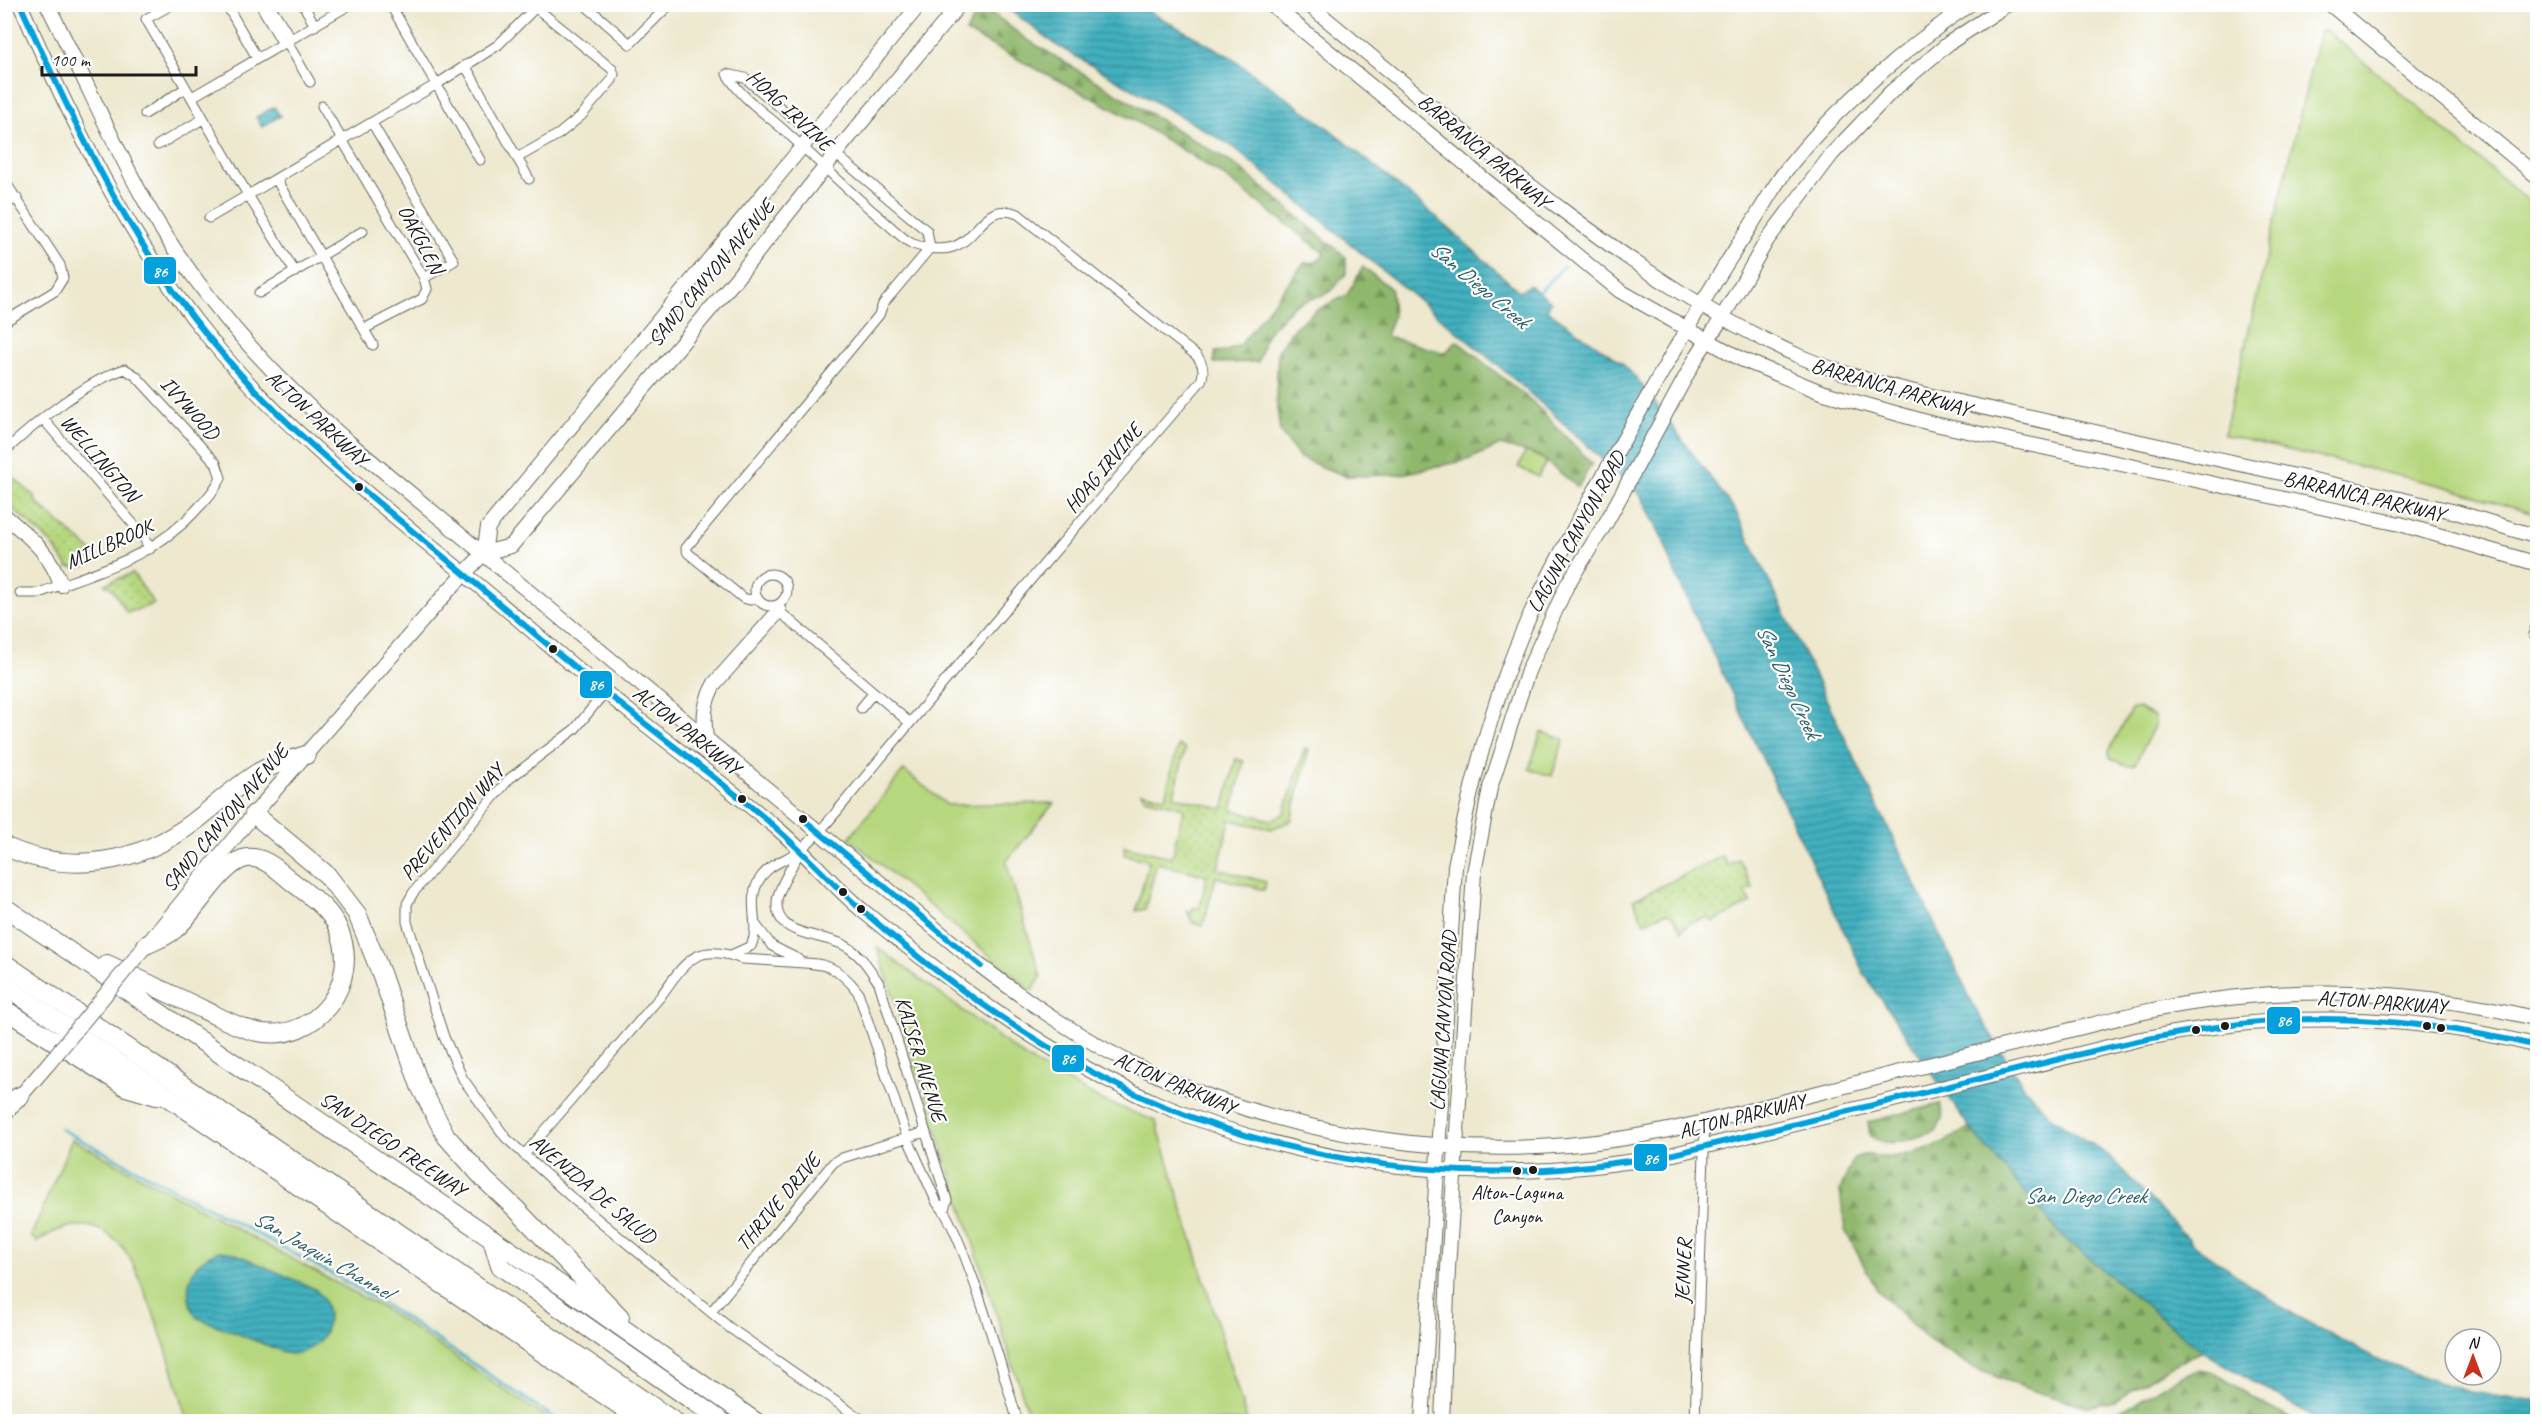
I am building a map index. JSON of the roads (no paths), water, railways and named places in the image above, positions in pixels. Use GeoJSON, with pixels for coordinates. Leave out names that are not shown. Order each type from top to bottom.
{"type":"FeatureCollection","features":[{"type":"Feature","properties":{"kind":"highway"},"geometry":{"type":"LineString","coordinates":[[4,846],[40,858],[70,863],[109,861],[135,855],[174,836],[260,772],[306,755]]}},
{"type":"Feature","properties":{"kind":"highway"},"geometry":{"type":"LineString","coordinates":[[255,814],[327,875],[357,914],[381,973],[420,1086],[446,1136],[484,1180],[516,1209],[647,1345]]}},
{"type":"Feature","properties":{"kind":"highway"},"geometry":{"type":"LineString","coordinates":[[46,935],[239,1026],[257,1032],[285,1032],[300,1028],[321,1015],[337,995],[345,964],[345,949],[332,916],[276,868],[265,861],[249,857],[239,860],[218,878],[174,930],[144,948]]}},
{"type":"Feature","properties":{"kind":"highway","name":"SAN DIEGO FREEWAY"},"geometry":{"type":"LineString","coordinates":[[4,906],[647,1345],[756,1422]]}},
{"type":"Feature","properties":{"kind":"highway"},"geometry":{"type":"LineString","coordinates":[[4,963],[675,1422]]}},
{"type":"Feature","properties":{"kind":"highway"},"geometry":{"type":"LineString","coordinates":[[4,985],[644,1422]]}},
{"type":"Feature","properties":{"kind":"highway"},"geometry":{"type":"LineString","coordinates":[[4,1009],[126,1087],[176,1102]]}},
{"type":"Feature","properties":{"kind":"highway"},"geometry":{"type":"LineString","coordinates":[[492,1239],[500,1266],[723,1422]]}},
{"type":"Feature","properties":{"kind":"main road","name":"ALTON PARKWAY"},"geometry":{"type":"LineString","coordinates":[[20,4],[116,203],[164,279],[242,378],[291,426],[605,692],[781,832],[861,909],[960,987],[1089,1070],[1161,1105],[1257,1139],[1336,1158],[1390,1167],[1510,1173],[1588,1169],[1642,1161],[2185,1030],[2287,1019],[2354,1018],[2423,1024],[2485,1033],[2538,1046]]}},
{"type":"Feature","properties":{"kind":"main road","name":"ALTON PARKWAY"},"geometry":{"type":"LineString","coordinates":[[47,4],[143,197],[180,256],[235,329],[283,382],[324,421],[1019,995],[1089,1040],[1142,1068],[1213,1098],[1288,1121],[1377,1139],[1456,1146],[1509,1147],[1575,1144],[1705,1122],[2013,1044],[2180,1005],[2229,998],[2302,993],[2356,993],[2419,998],[2538,1019]]}},
{"type":"Feature","properties":{"kind":"main road","name":"SAND CANYON AVENUE"},"geometry":{"type":"LineString","coordinates":[[484,554],[488,527],[921,4]]}},
{"type":"Feature","properties":{"kind":"main road","name":"SAND CANYON AVENUE"},"geometry":{"type":"LineString","coordinates":[[4,1114],[12,1101],[49,1063],[255,814],[465,574],[484,554],[511,546],[735,280],[960,4]]}},
{"type":"Feature","properties":{"kind":"main road","name":"BARRANCA PARKWAY"},"geometry":{"type":"LineString","coordinates":[[1271,4],[1620,291],[1741,359],[1821,392],[1930,423],[2422,530],[2538,564]]}},
{"type":"Feature","properties":{"kind":"main road","name":"BARRANCA PARKWAY"},"geometry":{"type":"LineString","coordinates":[[1308,4],[1483,151],[1637,266],[1722,318],[1802,357],[1883,384],[2446,510],[2538,537]]}},
{"type":"Feature","properties":{"kind":"main road","name":"LAGUNA CANYON ROAD"},"geometry":{"type":"LineString","coordinates":[[1422,1422],[1455,866],[1473,782],[1512,660],[1529,618],[1685,328],[1787,170],[1835,116],[1879,76],[1970,4]]}},
{"type":"Feature","properties":{"kind":"main road","name":"LAGUNA CANYON ROAD"},"geometry":{"type":"LineString","coordinates":[[1442,1422],[1454,1171],[1474,873],[1490,788],[1528,671],[1567,585],[1620,498],[1697,356],[1708,342],[1767,240],[1832,153],[1891,92],[1940,50],[2008,4]]}},
{"type":"Feature","properties":{"kind":"main road"},"geometry":{"type":"LineString","coordinates":[[2330,4],[2538,177]]}},
{"type":"Feature","properties":{"kind":"main road"},"geometry":{"type":"LineString","coordinates":[[4,515],[41,547],[55,566],[61,585]]}},
{"type":"Feature","properties":{"kind":"main road"},"geometry":{"type":"LineString","coordinates":[[706,738],[704,714],[708,695],[715,683],[776,608]]}},
{"type":"Feature","properties":{"kind":"street"},"geometry":{"type":"LineString","coordinates":[[173,4],[146,19],[248,195],[296,272]]}},
{"type":"Feature","properties":{"kind":"street"},"geometry":{"type":"LineString","coordinates":[[226,4],[257,58]]}},
{"type":"Feature","properties":{"kind":"street"},"geometry":{"type":"LineString","coordinates":[[260,4],[287,42]]}},
{"type":"Feature","properties":{"kind":"street"},"geometry":{"type":"LineString","coordinates":[[269,4],[310,82]]}},
{"type":"Feature","properties":{"kind":"street"},"geometry":{"type":"LineString","coordinates":[[303,4],[315,26]]}},
{"type":"Feature","properties":{"kind":"street"},"geometry":{"type":"LineString","coordinates":[[192,97],[351,4]]}},
{"type":"Feature","properties":{"kind":"street"},"geometry":{"type":"LineString","coordinates":[[390,4],[480,160]]}},
{"type":"Feature","properties":{"kind":"street"},"geometry":{"type":"LineString","coordinates":[[584,4],[630,44],[670,4]]}},
{"type":"Feature","properties":{"kind":"street"},"geometry":{"type":"LineString","coordinates":[[209,218],[344,140],[498,45],[537,6],[612,69],[614,74],[612,80],[574,122],[559,134],[517,158]]}},
{"type":"Feature","properties":{"kind":"street"},"geometry":{"type":"LineString","coordinates":[[465,65],[529,179]]}},
{"type":"Feature","properties":{"kind":"street","name":"HOAG IRVINE"},"geometry":{"type":"LineString","coordinates":[[800,851],[1202,381],[1204,374],[1203,365],[1197,356],[1018,214],[1009,210],[998,211],[988,216],[963,242],[950,248],[930,248],[912,244],[849,192],[736,89],[727,74],[745,78],[927,231],[930,248]]}},
{"type":"Feature","properties":{"kind":"street"},"geometry":{"type":"LineString","coordinates":[[145,114],[186,88]]}},
{"type":"Feature","properties":{"kind":"street","name":"OAKGLEN"},"geometry":{"type":"LineString","coordinates":[[322,105],[424,278],[427,289],[422,299],[364,329]]}},
{"type":"Feature","properties":{"kind":"street"},"geometry":{"type":"LineString","coordinates":[[158,145],[203,119]]}},
{"type":"Feature","properties":{"kind":"street"},"geometry":{"type":"LineString","coordinates":[[372,123],[454,261],[424,278]]}},
{"type":"Feature","properties":{"kind":"street"},"geometry":{"type":"LineString","coordinates":[[276,179],[373,345]]}},
{"type":"Feature","properties":{"kind":"street"},"geometry":{"type":"LineString","coordinates":[[4,180],[60,265],[63,278],[55,291],[4,322]]}},
{"type":"Feature","properties":{"kind":"street"},"geometry":{"type":"LineString","coordinates":[[4,205],[17,198]]}},
{"type":"Feature","properties":{"kind":"street"},"geometry":{"type":"LineString","coordinates":[[260,293],[363,231]]}},
{"type":"Feature","properties":{"kind":"street"},"geometry":{"type":"LineString","coordinates":[[756,597],[750,600],[743,598],[688,553],[687,548],[879,315],[883,304],[930,248]]}},
{"type":"Feature","properties":{"kind":"street","name":"IVYWOOD"},"geometry":{"type":"LineString","coordinates":[[43,419],[62,404],[112,373],[124,369],[136,376],[216,464],[221,478]]}},
{"type":"Feature","properties":{"kind":"street"},"geometry":{"type":"LineString","coordinates":[[4,452],[43,419]]}},
{"type":"Feature","properties":{"kind":"street","name":"WELLINGTON"},"geometry":{"type":"LineString","coordinates":[[43,419],[141,533],[150,549]]}},
{"type":"Feature","properties":{"kind":"street","name":"MILLBROOK"},"geometry":{"type":"LineString","coordinates":[[20,593],[39,593],[129,560],[150,549],[186,522],[215,489],[221,478]]}},
{"type":"Feature","properties":{"kind":"street"},"geometry":{"type":"LineString","coordinates":[[776,608],[788,591],[785,581],[771,573],[761,577],[755,586],[756,597],[764,604],[776,608],[910,723]]}},
{"type":"Feature","properties":{"kind":"street"},"geometry":{"type":"LineString","coordinates":[[2533,634],[2538,622]]}},
{"type":"Feature","properties":{"kind":"street","name":"PREVENTION WAY"},"geometry":{"type":"LineString","coordinates":[[407,904],[413,893],[509,778],[575,729],[605,692]]}},
{"type":"Feature","properties":{"kind":"street"},"geometry":{"type":"LineString","coordinates":[[861,708],[874,692]]}},
{"type":"Feature","properties":{"kind":"street"},"geometry":{"type":"LineString","coordinates":[[731,955],[751,946],[756,936],[752,905],[755,889],[761,877],[773,864],[800,851]]}},
{"type":"Feature","properties":{"kind":"street","name":"KAISER AVENUE"},"geometry":{"type":"LineString","coordinates":[[800,851],[780,889],[777,901],[778,913],[794,931],[840,942],[864,960],[879,983],[947,1200],[944,1209]]}},
{"type":"Feature","properties":{"kind":"street","name":"AVENIDA DE SALUD"},"geometry":{"type":"LineString","coordinates":[[407,904],[405,912],[407,922],[444,1037],[463,1079],[491,1120],[524,1155],[595,1217],[730,1328],[866,1422]]}},
{"type":"Feature","properties":{"kind":"street","name":"KAISER AVENUE"},"geometry":{"type":"LineString","coordinates":[[755,923],[772,946],[786,955],[830,967],[849,981],[858,992],[907,1137],[937,1203],[944,1209],[960,1245],[1018,1422]]}},
{"type":"Feature","properties":{"kind":"street","name":"KAISER AVENUE"},"geometry":{"type":"LineString","coordinates":[[524,1155],[653,1005],[689,959],[701,953],[731,955],[751,960],[806,961]]}},
{"type":"Feature","properties":{"kind":"street","name":"JENNER"},"geometry":{"type":"LineString","coordinates":[[1695,1422],[1705,1122]]}},
{"type":"Feature","properties":{"kind":"street","name":"THRIVE DRIVE"},"geometry":{"type":"LineString","coordinates":[[711,1312],[833,1163],[925,1132]]}},
{"type":"Feature","properties":{"kind":"water","name":"San Diego Creek"},"geometry":{"type":"Polygon","coordinates":[[[1004,5],[1138,5],[1227,55],[1327,127],[1434,215],[1520,292],[1529,285],[1551,302],[1547,310],[1622,363],[1638,380],[1736,512],[1978,1014],[2024,1087],[2051,1117],[2108,1155],[2194,1245],[2292,1314],[2383,1362],[2443,1384],[2443,1387],[2537,1401],[2537,1421],[2320,1421],[2202,1351],[2063,1237],[1969,1127],[1864,974],[1641,496],[1501,368],[1229,144],[1056,45],[1004,5]]]}},
{"type":"Feature","properties":{"kind":"water"},"geometry":{"type":"Polygon","coordinates":[[[274,107],[280,116],[262,127],[256,117],[274,107]]]}},
{"type":"Feature","properties":{"kind":"water"},"geometry":{"type":"Polygon","coordinates":[[[219,1251],[234,1253],[315,1289],[323,1299],[327,1310],[328,1321],[320,1340],[301,1352],[289,1354],[197,1318],[189,1298],[190,1278],[201,1262],[219,1251]]]}},
{"type":"Feature","properties":{"kind":"waterway"},"geometry":{"type":"LineString","coordinates":[[1537,295],[1564,266]]}},
{"type":"Feature","properties":{"kind":"waterway","name":"San Joaquin Channel"},"geometry":{"type":"LineString","coordinates":[[61,1129],[343,1280],[388,1307],[560,1422]]}},
{"type":"Feature","properties":{"kind":"place","name":"Alton-Laguna Canyon"},"geometry":{"type":"Point","coordinates":[1517,1171]}}]}
